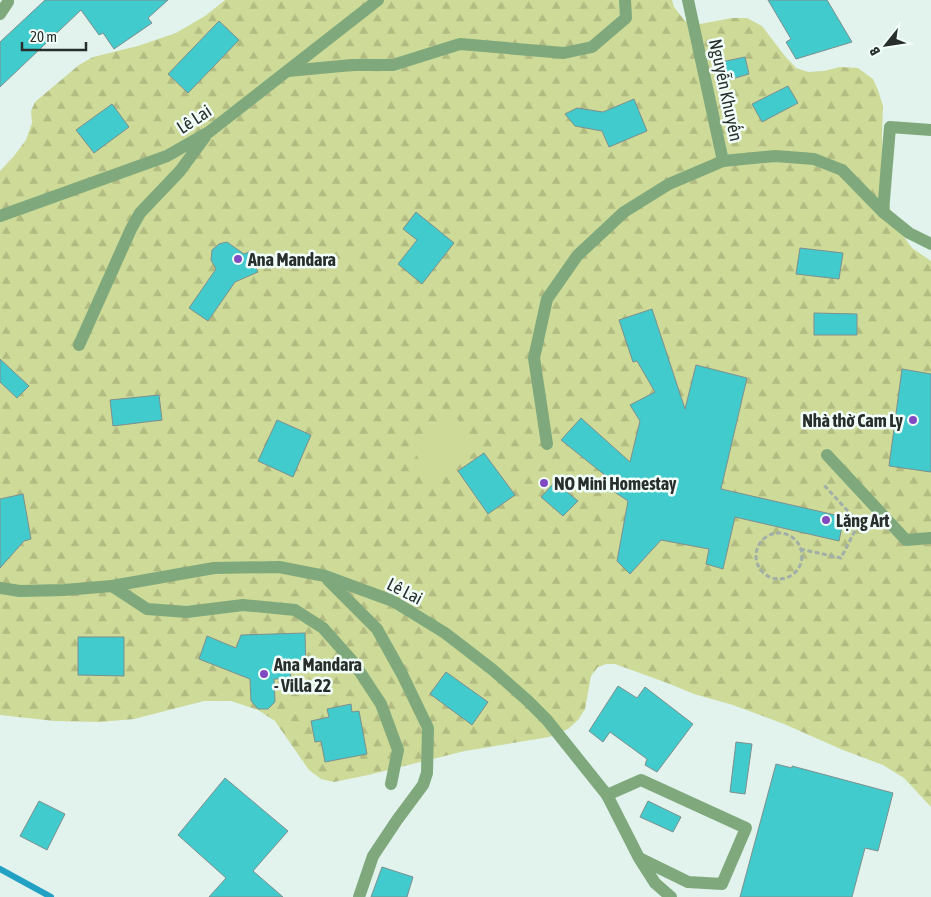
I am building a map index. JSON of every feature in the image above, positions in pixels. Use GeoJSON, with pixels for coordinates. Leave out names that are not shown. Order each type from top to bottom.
{"type":"FeatureCollection","features":[{"type":"Feature","properties":{"kind":"street"},"geometry":{"type":"LineString","coordinates":[[0,14],[8,0]]}},
{"type":"Feature","properties":{"kind":"street","name":"Lê Lai"},"geometry":{"type":"LineString","coordinates":[[0,216],[167,156],[209,132],[378,0]]}},
{"type":"Feature","properties":{"kind":"street"},"geometry":{"type":"LineString","coordinates":[[288,71],[352,65],[393,65],[460,44],[564,53],[592,48],[626,18],[625,0]]}},
{"type":"Feature","properties":{"kind":"street","name":"Nguyễn Khuyến"},"geometry":{"type":"LineString","coordinates":[[688,0],[723,161],[775,156],[814,159],[842,170],[883,212],[910,233],[931,244]]}},
{"type":"Feature","properties":{"kind":"street"},"geometry":{"type":"LineString","coordinates":[[883,212],[890,127],[931,130]]}},
{"type":"Feature","properties":{"kind":"street"},"geometry":{"type":"LineString","coordinates":[[79,345],[140,213],[180,171],[209,132]]}},
{"type":"Feature","properties":{"kind":"street"},"geometry":{"type":"LineString","coordinates":[[547,444],[534,358],[547,299],[577,256],[624,212],[669,184],[723,161]]}},
{"type":"Feature","properties":{"kind":"street"},"geometry":{"type":"LineString","coordinates":[[828,456],[906,540],[931,538]]}},
{"type":"Feature","properties":{"kind":"street","name":"Lê Lai"},"geometry":{"type":"LineString","coordinates":[[0,588],[20,591],[64,590],[112,586],[214,568],[279,566],[325,576],[393,601],[446,633],[486,664],[547,720],[607,795],[639,858],[655,882],[671,897]]}},
{"type":"Feature","properties":{"kind":"street"},"geometry":{"type":"LineString","coordinates":[[325,576],[377,629],[402,674],[428,728],[427,773],[423,785],[397,820],[374,856],[359,897]]}},
{"type":"Feature","properties":{"kind":"street"},"geometry":{"type":"LineString","coordinates":[[112,586],[146,609],[187,612],[243,605],[295,610],[324,628],[354,663],[380,704],[398,750],[391,784]]}},
{"type":"Feature","properties":{"kind":"street"},"geometry":{"type":"LineString","coordinates":[[607,795],[641,780],[746,828],[722,884],[688,882],[639,858]]}},
{"type":"Feature","properties":{"kind":"path"},"geometry":{"type":"LineString","coordinates":[[800,549],[802,557],[800,565],[790,576],[775,579],[768,577],[758,567],[756,560],[758,546],[762,540],[775,534],[783,534],[790,537],[800,549],[840,558],[859,523],[823,484]]}},
{"type":"Feature","properties":{"kind":"green space"},"geometry":{"type":"Polygon","coordinates":[[[225,0],[672,0],[674,7],[685,21],[700,24],[732,18],[747,18],[762,26],[796,68],[808,72],[840,67],[858,68],[873,79],[883,106],[884,181],[893,222],[912,248],[931,261],[931,807],[904,778],[883,765],[784,724],[733,705],[694,694],[615,664],[606,664],[598,667],[591,676],[585,709],[578,720],[568,729],[549,737],[465,751],[334,782],[321,779],[309,770],[275,721],[258,710],[231,701],[204,701],[134,719],[100,722],[55,721],[0,715],[0,171],[26,140],[32,123],[31,111],[35,102],[79,65],[93,57],[138,46],[176,33],[205,16],[225,0]]]}},
{"type":"Feature","properties":{"kind":"green space"},"geometry":{"type":"Polygon","coordinates":[[[454,414],[478,450],[433,480],[409,444],[454,414]]]}},
{"type":"Feature","properties":{"kind":"building"},"geometry":{"type":"Polygon","coordinates":[[[45,0],[168,0],[148,18],[152,23],[114,49],[103,33],[99,35],[81,10],[0,87],[0,42],[45,0]]]}},
{"type":"Feature","properties":{"kind":"building"},"geometry":{"type":"Polygon","coordinates":[[[768,0],[827,0],[852,42],[796,59],[786,42],[791,39],[768,0]]]}},
{"type":"Feature","properties":{"kind":"building"},"geometry":{"type":"Polygon","coordinates":[[[219,21],[239,40],[188,93],[168,74],[219,21]]]}},
{"type":"Feature","properties":{"kind":"building"},"geometry":{"type":"Polygon","coordinates":[[[745,57],[749,74],[725,81],[721,62],[745,57]]]}},
{"type":"Feature","properties":{"kind":"building"},"geometry":{"type":"Polygon","coordinates":[[[788,86],[798,103],[762,122],[752,104],[788,86]]]}},
{"type":"Feature","properties":{"kind":"building"},"geometry":{"type":"Polygon","coordinates":[[[634,99],[647,131],[609,147],[602,131],[575,126],[565,114],[577,108],[603,112],[634,99]]]}},
{"type":"Feature","properties":{"kind":"building"},"geometry":{"type":"Polygon","coordinates":[[[112,104],[129,127],[94,153],[76,130],[112,104]]]}},
{"type":"Feature","properties":{"kind":"building"},"geometry":{"type":"Polygon","coordinates":[[[416,212],[454,243],[422,284],[398,264],[417,240],[403,229],[416,212]]]}},
{"type":"Feature","properties":{"kind":"building"},"geometry":{"type":"Polygon","coordinates":[[[227,242],[244,254],[249,252],[258,272],[235,282],[208,321],[189,308],[216,269],[211,260],[212,250],[219,244],[227,242]]]}},
{"type":"Feature","properties":{"kind":"building"},"geometry":{"type":"Polygon","coordinates":[[[800,248],[843,253],[839,279],[796,274],[800,248]]]}},
{"type":"Feature","properties":{"kind":"building"},"geometry":{"type":"Polygon","coordinates":[[[652,309],[685,409],[696,365],[747,378],[721,489],[844,517],[839,541],[735,517],[723,569],[706,564],[709,549],[661,540],[630,574],[617,561],[628,501],[601,483],[606,476],[561,440],[581,418],[630,462],[640,421],[630,405],[655,392],[637,361],[633,362],[619,320],[652,309]]]}},
{"type":"Feature","properties":{"kind":"building"},"geometry":{"type":"Polygon","coordinates":[[[814,313],[857,314],[857,335],[814,335],[814,313]]]}},
{"type":"Feature","properties":{"kind":"building"},"geometry":{"type":"Polygon","coordinates":[[[0,359],[29,386],[17,398],[0,382],[0,359]]]}},
{"type":"Feature","properties":{"kind":"building","name":"Nhà thờ Cam Ly"},"geometry":{"type":"Polygon","coordinates":[[[902,369],[931,374],[931,472],[889,466],[902,369]]]}},
{"type":"Feature","properties":{"kind":"building"},"geometry":{"type":"Polygon","coordinates":[[[159,395],[162,420],[113,426],[110,400],[159,395]]]}},
{"type":"Feature","properties":{"kind":"building"},"geometry":{"type":"Polygon","coordinates":[[[277,420],[311,435],[293,477],[258,461],[277,420]]]}},
{"type":"Feature","properties":{"kind":"building"},"geometry":{"type":"Polygon","coordinates":[[[484,453],[515,495],[488,514],[458,471],[484,453]]]}},
{"type":"Feature","properties":{"kind":"building"},"geometry":{"type":"Polygon","coordinates":[[[555,482],[578,501],[563,516],[541,497],[555,482]]]}},
{"type":"Feature","properties":{"kind":"building"},"geometry":{"type":"Polygon","coordinates":[[[23,494],[31,539],[24,541],[0,568],[0,499],[23,494]]]}},
{"type":"Feature","properties":{"kind":"building","name":"Ana Mandara - Villa 22"},"geometry":{"type":"Polygon","coordinates":[[[305,633],[306,670],[290,670],[291,679],[274,679],[275,702],[268,709],[258,709],[251,701],[250,679],[199,659],[207,636],[236,648],[241,635],[305,633]]]}},
{"type":"Feature","properties":{"kind":"building"},"geometry":{"type":"Polygon","coordinates":[[[78,637],[124,637],[124,676],[78,675],[78,637]]]}},
{"type":"Feature","properties":{"kind":"building"},"geometry":{"type":"Polygon","coordinates":[[[446,672],[488,702],[472,725],[430,694],[446,672]]]}},
{"type":"Feature","properties":{"kind":"building"},"geometry":{"type":"Polygon","coordinates":[[[618,686],[637,698],[645,687],[693,724],[657,772],[645,765],[647,759],[610,732],[603,742],[589,731],[618,686]]]}},
{"type":"Feature","properties":{"kind":"building"},"geometry":{"type":"Polygon","coordinates":[[[351,704],[352,712],[359,711],[367,754],[325,762],[321,741],[315,742],[311,721],[329,717],[327,709],[351,704]]]}},
{"type":"Feature","properties":{"kind":"building"},"geometry":{"type":"Polygon","coordinates":[[[736,742],[752,744],[745,794],[730,792],[736,742]]]}},
{"type":"Feature","properties":{"kind":"building"},"geometry":{"type":"Polygon","coordinates":[[[776,764],[792,768],[792,766],[893,793],[878,851],[865,848],[852,897],[740,897],[776,764]]]}},
{"type":"Feature","properties":{"kind":"building"},"geometry":{"type":"Polygon","coordinates":[[[225,778],[288,831],[253,871],[283,897],[209,897],[226,878],[178,835],[225,778]]]}},
{"type":"Feature","properties":{"kind":"building"},"geometry":{"type":"Polygon","coordinates":[[[39,801],[65,814],[47,850],[20,836],[39,801]]]}},
{"type":"Feature","properties":{"kind":"building"},"geometry":{"type":"Polygon","coordinates":[[[648,801],[681,817],[673,832],[640,817],[648,801]]]}},
{"type":"Feature","properties":{"kind":"building"},"geometry":{"type":"Polygon","coordinates":[[[382,867],[413,877],[407,897],[371,897],[382,867]]]}},
{"type":"Feature","properties":{"kind":"waterway"},"geometry":{"type":"LineString","coordinates":[[0,869],[51,897]]}},
{"type":"Feature","properties":{"kind":"place","name":"Ana Mandara"},"geometry":{"type":"Point","coordinates":[238,259]}},
{"type":"Feature","properties":{"kind":"place","name":"Nhà thờ Cam Ly"},"geometry":{"type":"Point","coordinates":[913,420]}},
{"type":"Feature","properties":{"kind":"place","name":"NO Mini Homestay"},"geometry":{"type":"Point","coordinates":[544,483]}},
{"type":"Feature","properties":{"kind":"place","name":"Lặng Art"},"geometry":{"type":"Point","coordinates":[826,520]}},
{"type":"Feature","properties":{"kind":"place","name":"Ana Mandara - Villa 22"},"geometry":{"type":"Point","coordinates":[264,674]}}]}
